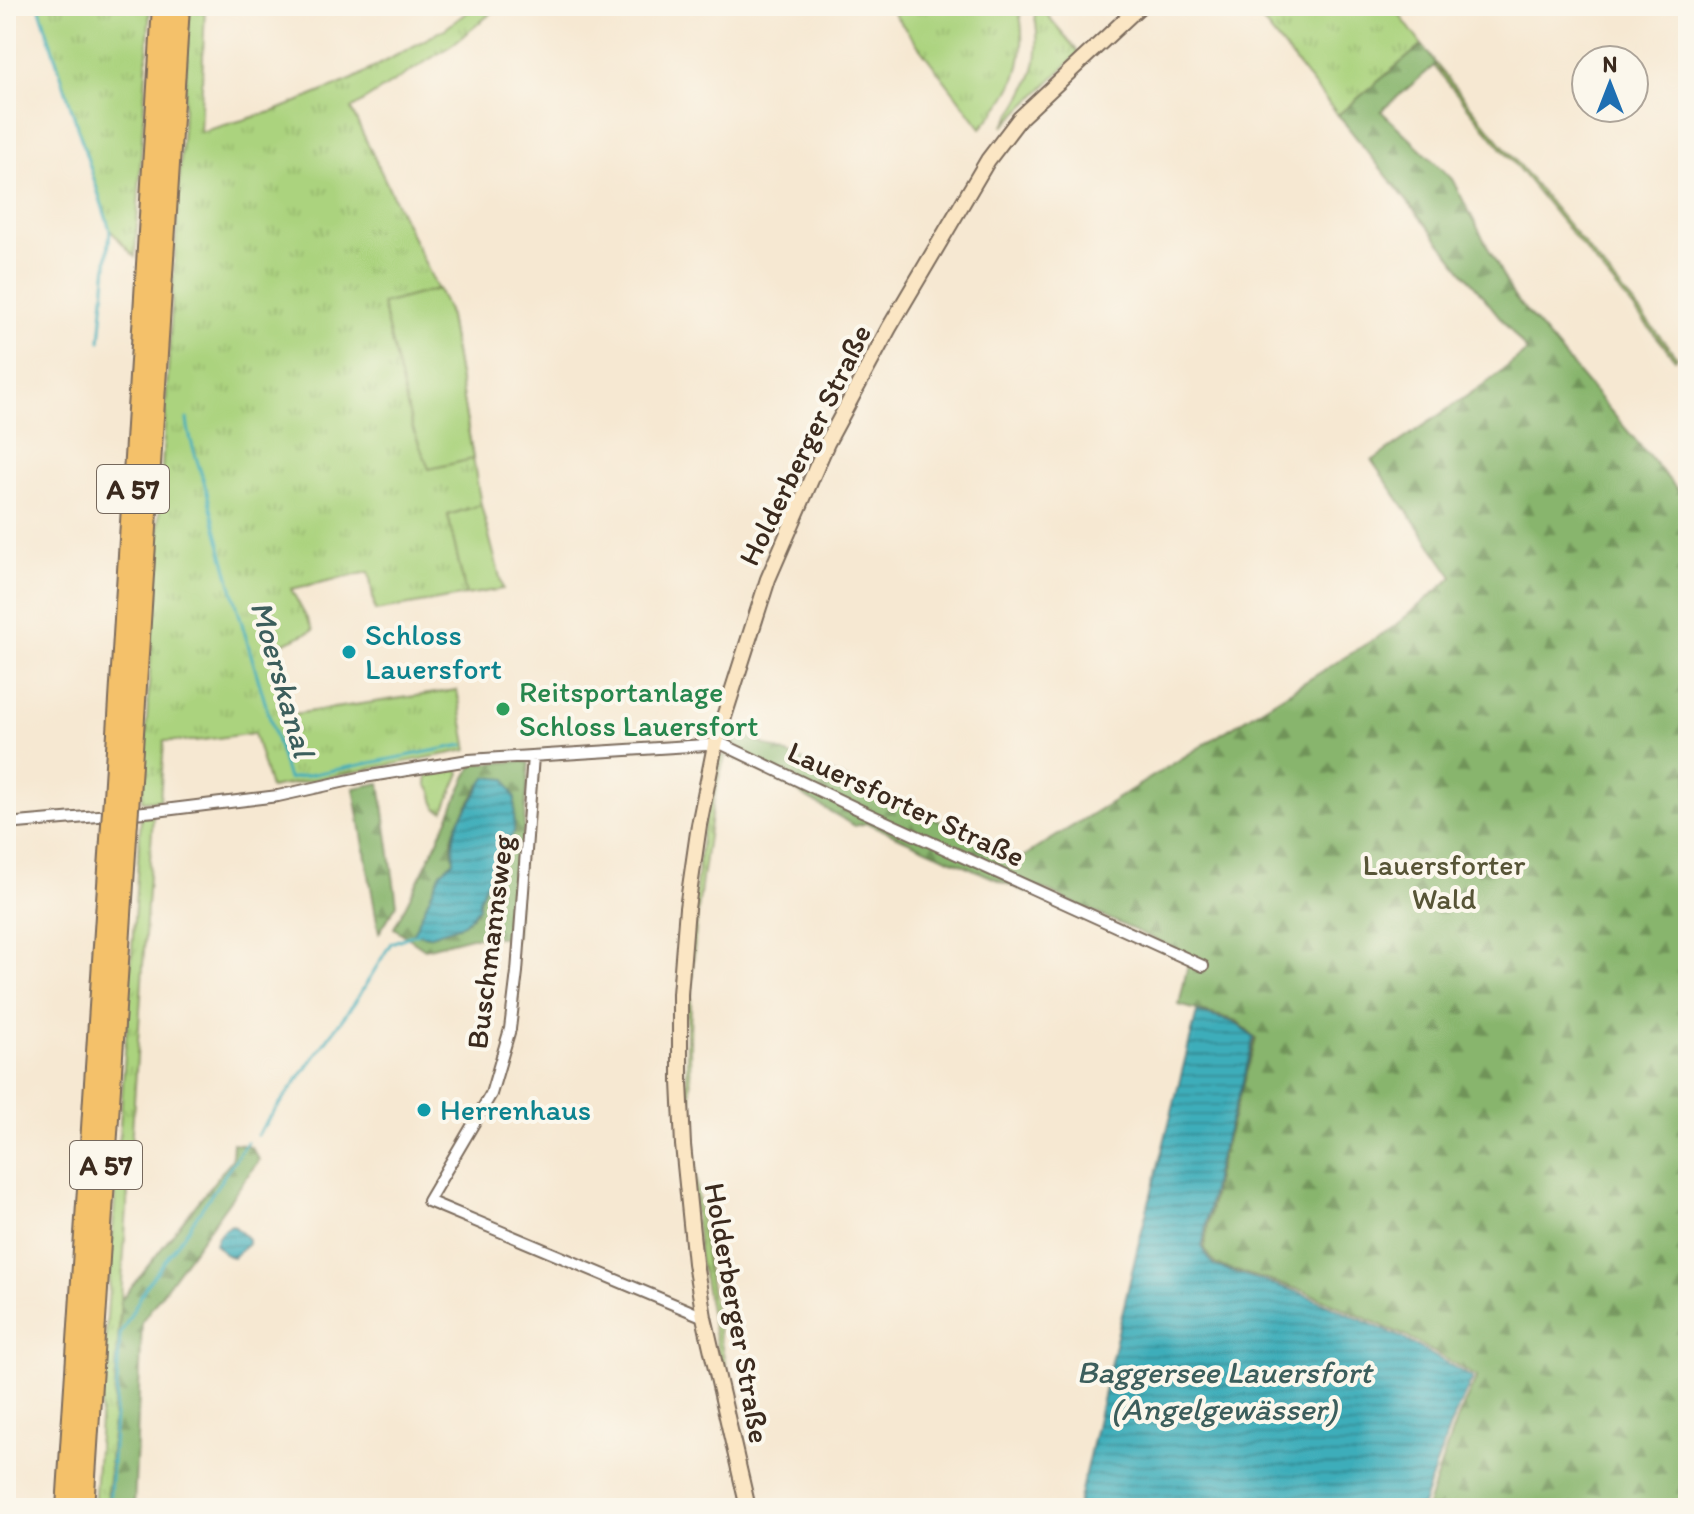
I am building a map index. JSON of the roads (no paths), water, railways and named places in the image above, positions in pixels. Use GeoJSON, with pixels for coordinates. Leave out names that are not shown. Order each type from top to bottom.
{"type":"FeatureCollection","features":[{"type":"Feature","properties":{"kind":"highway","name":"A 57"},"geometry":{"type":"LineString","coordinates":[[84,1508],[162,6]]}},
{"type":"Feature","properties":{"kind":"highway","name":"A 57"},"geometry":{"type":"LineString","coordinates":[[121,796],[180,6]]}},
{"type":"Feature","properties":{"kind":"highway","name":"A 57"},"geometry":{"type":"LineString","coordinates":[[66,1508],[120,823]]}},
{"type":"Feature","properties":{"kind":"main road","name":"Holderberger Straße"},"geometry":{"type":"LineString","coordinates":[[748,1508],[704,1317],[683,1145],[679,1039],[687,908],[715,745],[768,579],[783,543],[827,443],[889,328],[988,160],[1020,118],[1140,6]]}},
{"type":"Feature","properties":{"kind":"street","name":"Lauersforter Straße"},"geometry":{"type":"LineString","coordinates":[[6,824],[156,811],[278,796],[364,777],[469,760],[722,744],[1203,966]]}},
{"type":"Feature","properties":{"kind":"street","name":"Buschmannsweg"},"geometry":{"type":"LineString","coordinates":[[533,756],[519,956],[510,1029],[491,1094],[428,1201],[704,1317]]}},
{"type":"Feature","properties":{"kind":"water"},"geometry":{"type":"Polygon","coordinates":[[[487,777],[506,779],[515,799],[514,831],[487,881],[479,908],[464,924],[428,936],[413,933],[441,872],[454,861],[457,825],[487,777]]]}},
{"type":"Feature","properties":{"kind":"water","name":"Baggersee Lauersfort (Angelgewässer)"},"geometry":{"type":"Polygon","coordinates":[[[1197,1012],[1236,1023],[1254,1038],[1215,1173],[1202,1248],[1214,1266],[1301,1293],[1402,1338],[1473,1378],[1451,1424],[1421,1508],[1077,1508],[1197,1012]]]}},
{"type":"Feature","properties":{"kind":"water"},"geometry":{"type":"Polygon","coordinates":[[[233,1225],[248,1239],[248,1243],[233,1258],[215,1244],[221,1232],[233,1225]]]}},
{"type":"Feature","properties":{"kind":"waterway","name":"Moerskanal"},"geometry":{"type":"LineString","coordinates":[[39,6],[110,230],[100,341]]}},
{"type":"Feature","properties":{"kind":"waterway","name":"Moerskanal"},"geometry":{"type":"LineString","coordinates":[[187,419],[236,603],[288,779],[463,745]]}},
{"type":"Feature","properties":{"kind":"waterway","name":"Moerskanal"},"geometry":{"type":"LineString","coordinates":[[257,1135],[357,999],[391,943],[418,933]]}},
{"type":"Feature","properties":{"kind":"waterway","name":"Moerskanal"},"geometry":{"type":"LineString","coordinates":[[109,1508],[120,1335],[146,1286],[247,1142]]}},
{"type":"Feature","properties":{"kind":"place","name":"Schloss Lauersfort"},"geometry":{"type":"Point","coordinates":[349,652]}},
{"type":"Feature","properties":{"kind":"place","name":"Reitsportanlage Schloss Lauersfort"},"geometry":{"type":"Point","coordinates":[503,709]}},
{"type":"Feature","properties":{"kind":"place","name":"Herrenhaus"},"geometry":{"type":"Point","coordinates":[424,1110]}},
{"type":"Feature","properties":{"kind":"park label","name":"Lauersforter Wald"},"geometry":{"type":"Point","coordinates":[1444,882]}}]}
